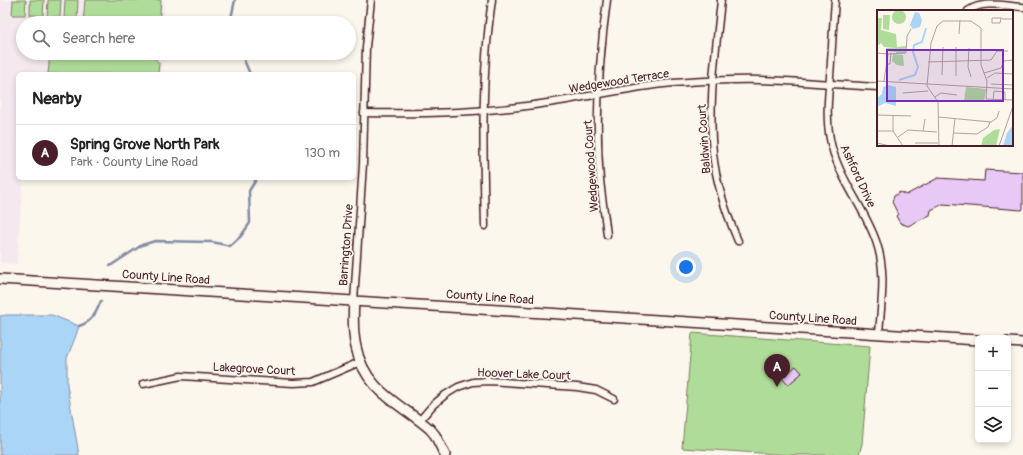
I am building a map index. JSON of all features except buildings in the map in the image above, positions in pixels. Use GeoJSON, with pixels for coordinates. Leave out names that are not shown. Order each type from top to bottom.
{"type":"FeatureCollection","features":[{"type":"Feature","properties":{"kind":"main road","name":"County Line Road"},"geometry":{"type":"LineString","coordinates":[[0,279],[975,340]]}},
{"type":"Feature","properties":{"kind":"main road"},"geometry":{"type":"LineString","coordinates":[[354,301],[353,332],[360,362],[366,373],[375,385],[420,420],[435,435],[445,455]]}},
{"type":"Feature","properties":{"kind":"main road"},"geometry":{"type":"LineString","coordinates":[[1011,342],[1023,343]]}},
{"type":"Feature","properties":{"kind":"street","name":"Barrington Drive"},"geometry":{"type":"LineString","coordinates":[[354,301],[363,164],[366,47],[371,0]]}},
{"type":"Feature","properties":{"kind":"street"},"geometry":{"type":"LineString","coordinates":[[485,226],[483,111],[485,58],[492,0]]}},
{"type":"Feature","properties":{"kind":"street","name":"Wedgewood Court"},"geometry":{"type":"LineString","coordinates":[[607,0],[601,55],[598,148],[600,181],[607,235]]}},
{"type":"Feature","properties":{"kind":"street","name":"Baldwin Court"},"geometry":{"type":"LineString","coordinates":[[721,0],[713,80],[711,127],[713,154],[720,193],[738,241]]}},
{"type":"Feature","properties":{"kind":"street","name":"Ashford Drive"},"geometry":{"type":"LineString","coordinates":[[835,0],[829,84],[828,122],[830,139],[834,156],[844,178],[870,225],[880,254],[883,276],[879,334]]}},
{"type":"Feature","properties":{"kind":"street"},"geometry":{"type":"LineString","coordinates":[[970,10],[977,6],[986,5],[1023,7]]}},
{"type":"Feature","properties":{"kind":"street","name":"Wedgewood Terrace"},"geometry":{"type":"LineString","coordinates":[[364,113],[483,111],[541,104],[664,84],[713,80],[761,80],[877,87]]}},
{"type":"Feature","properties":{"kind":"street","name":"Lakegrove Court"},"geometry":{"type":"LineString","coordinates":[[143,384],[181,376],[293,383],[312,382],[360,362]]}},
{"type":"Feature","properties":{"kind":"street","name":"Hoover Lake Court"},"geometry":{"type":"LineString","coordinates":[[420,420],[433,405],[445,395],[458,387],[473,382],[489,381],[577,387],[596,390],[614,399]]}},
{"type":"Feature","properties":{"kind":"shaded area"},"geometry":{"type":"Polygon","coordinates":[[[0,0],[164,0],[163,16],[16,16],[16,60],[162,60],[161,72],[16,72],[16,180],[23,180],[17,264],[0,263],[0,0]]]}},
{"type":"Feature","properties":{"kind":"green space"},"geometry":{"type":"Polygon","coordinates":[[[13,0],[26,0],[25,15],[12,15],[13,0]]]}},
{"type":"Feature","properties":{"kind":"green space"},"geometry":{"type":"Polygon","coordinates":[[[30,0],[44,0],[43,16],[30,15],[30,0]]]}},
{"type":"Feature","properties":{"kind":"green space"},"geometry":{"type":"Polygon","coordinates":[[[48,0],[61,0],[60,16],[47,16],[48,0]]]}},
{"type":"Feature","properties":{"kind":"green space"},"geometry":{"type":"Polygon","coordinates":[[[65,0],[78,0],[77,16],[64,16],[65,0]]]}},
{"type":"Feature","properties":{"kind":"green space"},"geometry":{"type":"Polygon","coordinates":[[[85,0],[161,0],[160,16],[84,16],[85,0]]]}},
{"type":"Feature","properties":{"kind":"green space"},"geometry":{"type":"Polygon","coordinates":[[[49,60],[156,60],[159,63],[158,72],[48,72],[49,60]]]}},
{"type":"Feature","properties":{"kind":"green space"},"geometry":{"type":"Polygon","coordinates":[[[692,333],[870,346],[862,444],[859,455],[790,455],[682,448],[692,333]]]}},
{"type":"Feature","properties":{"kind":"water"},"geometry":{"type":"Polygon","coordinates":[[[52,315],[79,326],[67,358],[67,385],[79,455],[0,455],[0,316],[52,315]]]}},
{"type":"Feature","properties":{"kind":"waterway"},"geometry":{"type":"LineString","coordinates":[[232,16],[235,0]]}},
{"type":"Feature","properties":{"kind":"waterway"},"geometry":{"type":"LineString","coordinates":[[244,60],[249,72]]}},
{"type":"Feature","properties":{"kind":"waterway"},"geometry":{"type":"LineString","coordinates":[[110,266],[142,245],[155,241],[212,242],[230,246],[241,236],[250,223],[249,191],[256,180]]}},
{"type":"Feature","properties":{"kind":"waterway"},"geometry":{"type":"LineString","coordinates":[[79,326],[87,322],[93,316],[101,301]]}},
{"type":"Feature","properties":{"kind":"place","name":"Spring Grove North Park"},"geometry":{"type":"Point","coordinates":[777,387]}}]}
